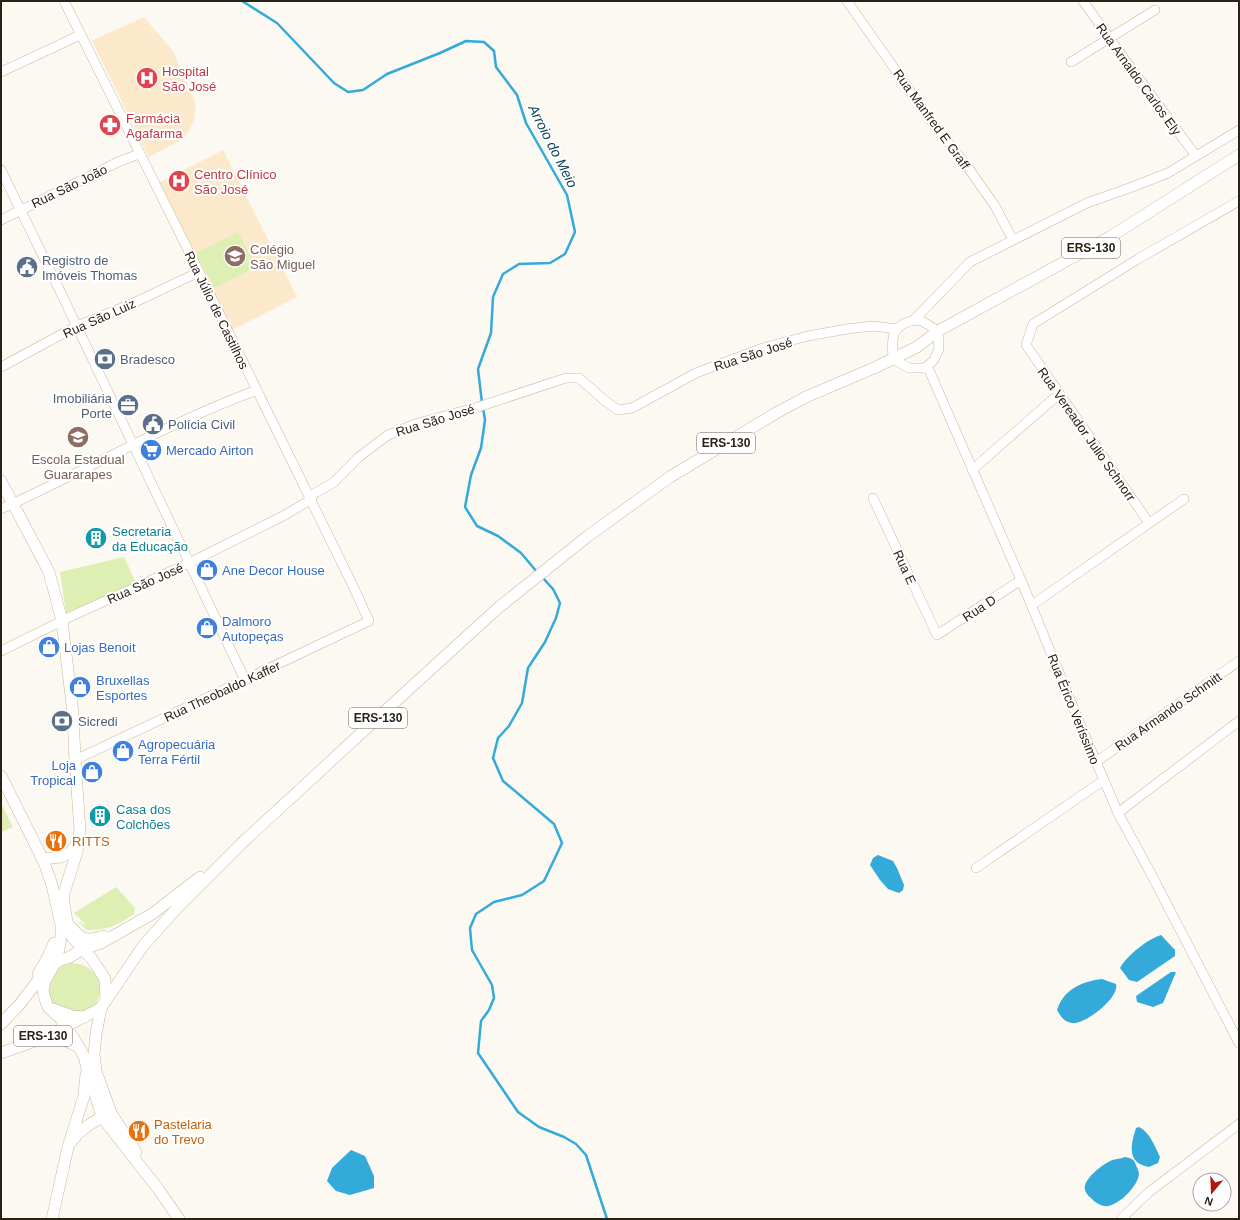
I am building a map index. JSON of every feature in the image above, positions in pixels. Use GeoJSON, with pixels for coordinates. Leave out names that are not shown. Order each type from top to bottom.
{"type":"FeatureCollection","features":[{"type":"Feature","properties":{"kind":"main road","name":"ERS-130"},"geometry":{"type":"LineString","coordinates":[[1,1053],[32,1042],[46,1034],[65,1028],[85,1017],[104,1003],[116,988],[143,946],[177,908],[242,843],[396,700],[515,594],[629,505],[670,477],[806,397],[917,347],[938,331],[1110,237],[1239,156]]}},
{"type":"Feature","properties":{"kind":"main road"},"geometry":{"type":"LineString","coordinates":[[1,481],[49,572],[62,621],[73,713],[80,830],[76,859],[60,905],[58,928],[54,945],[20,1004]]}},
{"type":"Feature","properties":{"kind":"main road"},"geometry":{"type":"LineString","coordinates":[[1,776],[42,859],[70,926],[78,936],[86,939],[99,938],[122,931]]}},
{"type":"Feature","properties":{"kind":"main road"},"geometry":{"type":"LineString","coordinates":[[42,859],[61,857],[71,852],[79,839]]}},
{"type":"Feature","properties":{"kind":"main road","name":"ERS-130"},"geometry":{"type":"LineString","coordinates":[[1,1024],[20,1004],[46,970],[60,960],[68,958],[101,943],[152,914],[242,843]]}},
{"type":"Feature","properties":{"kind":"main road"},"geometry":{"type":"LineString","coordinates":[[54,965],[61,936],[60,905]]}},
{"type":"Feature","properties":{"kind":"main road"},"geometry":{"type":"LineString","coordinates":[[52,1219],[68,1147],[92,1068],[96,1034],[104,1003],[105,979],[92,959],[72,937],[66,916]]}},
{"type":"Feature","properties":{"kind":"main road"},"geometry":{"type":"LineString","coordinates":[[68,958],[85,961],[101,972]]}},
{"type":"Feature","properties":{"kind":"main road","name":"ERS-130"},"geometry":{"type":"LineString","coordinates":[[54,965],[45,981],[43,992],[48,1007],[62,1020],[65,1028]]}},
{"type":"Feature","properties":{"kind":"main road","name":"ERS-130"},"geometry":{"type":"LineString","coordinates":[[48,1007],[72,1016],[85,1017]]}},
{"type":"Feature","properties":{"kind":"main road"},"geometry":{"type":"LineString","coordinates":[[65,1028],[73,1036],[92,1068],[111,1112],[159,1190],[179,1219]]}},
{"type":"Feature","properties":{"kind":"main road"},"geometry":{"type":"LineString","coordinates":[[32,1042],[62,1039],[80,1048]]}},
{"type":"Feature","properties":{"kind":"main road"},"geometry":{"type":"LineString","coordinates":[[92,1068],[103,1108],[102,1117],[159,1190]]}},
{"type":"Feature","properties":{"kind":"main road"},"geometry":{"type":"LineString","coordinates":[[68,1147],[78,1134],[88,1125],[102,1117]]}},
{"type":"Feature","properties":{"kind":"street","name":"Rua Júlio de Castilhos"},"geometry":{"type":"LineString","coordinates":[[64,1],[199,272],[369,621]]}},
{"type":"Feature","properties":{"kind":"street","name":"Rua Manfred E Graff"},"geometry":{"type":"LineString","coordinates":[[847,1],[932,122],[964,162],[995,206],[1013,240]]}},
{"type":"Feature","properties":{"kind":"street","name":"Rua Arnaldo Carlos Ely"},"geometry":{"type":"LineString","coordinates":[[1083,1],[1196,156]]}},
{"type":"Feature","properties":{"kind":"street"},"geometry":{"type":"LineString","coordinates":[[1071,62],[1155,10]]}},
{"type":"Feature","properties":{"kind":"street"},"geometry":{"type":"LineString","coordinates":[[1,72],[80,35]]}},
{"type":"Feature","properties":{"kind":"street"},"geometry":{"type":"LineString","coordinates":[[914,320],[970,262],[1087,203],[1168,173],[1239,130]]}},
{"type":"Feature","properties":{"kind":"street","name":"Rua São João"},"geometry":{"type":"LineString","coordinates":[[1,220],[118,162],[139,154]]}},
{"type":"Feature","properties":{"kind":"street"},"geometry":{"type":"LineString","coordinates":[[1,170],[245,680]]}},
{"type":"Feature","properties":{"kind":"street","name":"Rua Vereador Julio Schnorr"},"geometry":{"type":"LineString","coordinates":[[1149,523],[1026,345],[1033,324],[1138,259],[1239,201]]}},
{"type":"Feature","properties":{"kind":"street","name":"Rua São Luiz"},"geometry":{"type":"LineString","coordinates":[[1,367],[76,326],[129,305],[199,272]]}},
{"type":"Feature","properties":{"kind":"street"},"geometry":{"type":"LineString","coordinates":[[914,320],[922,321],[938,331],[939,349],[937,355],[925,368],[909,368],[893,359],[893,336],[904,322],[914,320]]}},
{"type":"Feature","properties":{"kind":"street","name":"Rua São José"},"geometry":{"type":"LineString","coordinates":[[1,651],[62,621],[189,563],[285,515],[310,500],[315,494],[333,483],[359,457],[388,435],[418,423],[478,407],[566,378],[579,378],[618,410],[632,408],[696,372],[763,348],[808,336],[847,329],[873,326],[897,329]]}},
{"type":"Feature","properties":{"kind":"street","name":"Rua Érico Veríssimo"},"geometry":{"type":"LineString","coordinates":[[925,368],[929,370],[1032,605],[1118,813],[1239,1043]]}},
{"type":"Feature","properties":{"kind":"street"},"geometry":{"type":"LineString","coordinates":[[1,509],[133,444],[225,402],[257,390]]}},
{"type":"Feature","properties":{"kind":"street"},"geometry":{"type":"LineString","coordinates":[[972,470],[1059,394]]}},
{"type":"Feature","properties":{"kind":"street","name":"Rua E"},"geometry":{"type":"LineString","coordinates":[[873,498],[938,635]]}},
{"type":"Feature","properties":{"kind":"street"},"geometry":{"type":"LineString","coordinates":[[1032,605],[1184,498]]}},
{"type":"Feature","properties":{"kind":"street","name":"Rua D"},"geometry":{"type":"LineString","coordinates":[[938,635],[1021,580]]}},
{"type":"Feature","properties":{"kind":"street","name":"Rua Theobaldo Kaffer"},"geometry":{"type":"LineString","coordinates":[[75,760],[369,621]]}},
{"type":"Feature","properties":{"kind":"street","name":"Rua Armando Schmitt"},"geometry":{"type":"LineString","coordinates":[[1096,762],[1239,661]]}},
{"type":"Feature","properties":{"kind":"street"},"geometry":{"type":"LineString","coordinates":[[1118,813],[1239,721]]}},
{"type":"Feature","properties":{"kind":"street"},"geometry":{"type":"LineString","coordinates":[[976,868],[1104,780]]}},
{"type":"Feature","properties":{"kind":"street"},"geometry":{"type":"LineString","coordinates":[[1121,1219],[1150,1192],[1239,1124]]}},
{"type":"Feature","properties":{"kind":"shaded area","name":"Hospital São José"},"geometry":{"type":"Polygon","coordinates":[[[144,17],[173,51],[196,105],[194,121],[185,138],[149,157],[91,39],[93,40],[144,17]]]}},
{"type":"Feature","properties":{"kind":"shaded area","name":"Colégio São Miguel"},"geometry":{"type":"Polygon","coordinates":[[[223,150],[297,297],[232,330],[158,183],[223,150]]]}},
{"type":"Feature","properties":{"kind":"green space"},"geometry":{"type":"Polygon","coordinates":[[[238,232],[256,267],[214,288],[196,253],[238,232]]]}},
{"type":"Feature","properties":{"kind":"green space"},"geometry":{"type":"Polygon","coordinates":[[[124,557],[136,583],[66,613],[60,572],[124,557]]]}},
{"type":"Feature","properties":{"kind":"green space"},"geometry":{"type":"Polygon","coordinates":[[[1,803],[13,827],[1,832],[1,803]]]}},
{"type":"Feature","properties":{"kind":"green space"},"geometry":{"type":"Polygon","coordinates":[[[116,887],[135,908],[134,914],[122,922],[107,928],[86,930],[78,921],[87,926],[74,913],[116,887]]]}},
{"type":"Feature","properties":{"kind":"green space"},"geometry":{"type":"Polygon","coordinates":[[[72,963],[87,967],[97,977],[100,984],[99,998],[95,1005],[82,1013],[67,1010],[54,1005],[50,997],[49,985],[53,975],[61,967],[72,963]]]}},
{"type":"Feature","properties":{"kind":"water"},"geometry":{"type":"Polygon","coordinates":[[[878,855],[893,861],[897,868],[904,885],[903,890],[899,893],[888,889],[870,865],[873,858],[878,855]]]}},
{"type":"Feature","properties":{"kind":"water"},"geometry":{"type":"Polygon","coordinates":[[[1161,935],[1175,950],[1175,956],[1137,982],[1129,980],[1120,968],[1123,963],[1138,948],[1161,935]]]}},
{"type":"Feature","properties":{"kind":"water"},"geometry":{"type":"Polygon","coordinates":[[[1171,972],[1176,972],[1163,1003],[1153,1007],[1137,1002],[1136,996],[1171,972]]]}},
{"type":"Feature","properties":{"kind":"water"},"geometry":{"type":"Polygon","coordinates":[[[1102,979],[1116,984],[1116,989],[1113,996],[1108,1002],[1093,1015],[1079,1022],[1067,1022],[1063,1019],[1057,1010],[1064,997],[1081,984],[1102,979]]]}},
{"type":"Feature","properties":{"kind":"water"},"geometry":{"type":"Polygon","coordinates":[[[1139,1127],[1149,1136],[1160,1157],[1158,1163],[1149,1167],[1142,1165],[1133,1157],[1132,1146],[1134,1134],[1136,1128],[1139,1127]]]}},
{"type":"Feature","properties":{"kind":"water"},"geometry":{"type":"Polygon","coordinates":[[[351,1150],[365,1156],[374,1176],[374,1188],[350,1195],[336,1191],[327,1181],[332,1168],[351,1150]]]}},
{"type":"Feature","properties":{"kind":"water"},"geometry":{"type":"Polygon","coordinates":[[[1125,1157],[1133,1160],[1139,1174],[1138,1179],[1132,1189],[1128,1194],[1113,1205],[1104,1206],[1097,1203],[1087,1194],[1085,1190],[1089,1177],[1112,1160],[1125,1157]]]}},
{"type":"Feature","properties":{"kind":"waterway","name":"Arroio do Meio"},"geometry":{"type":"LineString","coordinates":[[242,1],[277,23],[334,83],[348,92],[363,90],[387,74],[466,41],[484,42],[494,51],[496,67],[517,95],[526,123],[567,195],[575,232],[565,254],[550,263],[519,264],[503,274],[493,297],[491,333],[478,369],[482,403]]}},
{"type":"Feature","properties":{"kind":"waterway","name":"Arroio do Meio"},"geometry":{"type":"LineString","coordinates":[[483,408],[485,420],[481,448],[471,475],[465,507],[477,526],[498,536],[521,553],[537,572]]}},
{"type":"Feature","properties":{"kind":"waterway","name":"Arroio do Meio"},"geometry":{"type":"LineString","coordinates":[[542,577],[553,589],[560,603],[556,618],[545,642],[528,668],[522,703],[509,726],[498,738],[493,758],[503,781],[554,824],[562,843],[544,881],[522,895],[494,902],[476,914],[470,928],[472,950],[492,985],[494,998],[489,1010],[481,1021],[478,1053],[518,1112],[539,1127],[564,1137],[576,1144],[586,1155],[607,1219]]}},
{"type":"Feature","properties":{"kind":"place","name":"Hospital São José"},"geometry":{"type":"Point","coordinates":[147,78]}},
{"type":"Feature","properties":{"kind":"place","name":"Farmácia Agafarma"},"geometry":{"type":"Point","coordinates":[110,125]}},
{"type":"Feature","properties":{"kind":"place","name":"Centro Clínico São José"},"geometry":{"type":"Point","coordinates":[179,181]}},
{"type":"Feature","properties":{"kind":"place","name":"Colégio São Miguel"},"geometry":{"type":"Point","coordinates":[235,256]}},
{"type":"Feature","properties":{"kind":"place","name":"Registro de Imóveis Thomas"},"geometry":{"type":"Point","coordinates":[27,267]}},
{"type":"Feature","properties":{"kind":"place","name":"Bradesco"},"geometry":{"type":"Point","coordinates":[105,359]}},
{"type":"Feature","properties":{"kind":"place","name":"Imobiliária Porte"},"geometry":{"type":"Point","coordinates":[128,405]}},
{"type":"Feature","properties":{"kind":"place","name":"Polícia Civil"},"geometry":{"type":"Point","coordinates":[153,424]}},
{"type":"Feature","properties":{"kind":"place","name":"Escola Estadual Guararapes"},"geometry":{"type":"Point","coordinates":[78,437]}},
{"type":"Feature","properties":{"kind":"place","name":"Mercado Airton"},"geometry":{"type":"Point","coordinates":[151,450]}},
{"type":"Feature","properties":{"kind":"place","name":"Secretaria da Educação"},"geometry":{"type":"Point","coordinates":[96,538]}},
{"type":"Feature","properties":{"kind":"place","name":"Ane Decor House"},"geometry":{"type":"Point","coordinates":[207,570]}},
{"type":"Feature","properties":{"kind":"place","name":"Dalmoro Autopeças"},"geometry":{"type":"Point","coordinates":[207,628]}},
{"type":"Feature","properties":{"kind":"place","name":"Lojas Benoit"},"geometry":{"type":"Point","coordinates":[49,647]}},
{"type":"Feature","properties":{"kind":"place","name":"Bruxellas Esportes"},"geometry":{"type":"Point","coordinates":[80,687]}},
{"type":"Feature","properties":{"kind":"place","name":"Sicredi"},"geometry":{"type":"Point","coordinates":[62,721]}},
{"type":"Feature","properties":{"kind":"place","name":"Agropecuária Terra Fértil"},"geometry":{"type":"Point","coordinates":[123,751]}},
{"type":"Feature","properties":{"kind":"place","name":"Loja Tropical"},"geometry":{"type":"Point","coordinates":[92,772]}},
{"type":"Feature","properties":{"kind":"place","name":"Casa dos Colchões"},"geometry":{"type":"Point","coordinates":[100,816]}},
{"type":"Feature","properties":{"kind":"place","name":"RITTS"},"geometry":{"type":"Point","coordinates":[56,841]}},
{"type":"Feature","properties":{"kind":"place","name":"Pastelaria do Trevo"},"geometry":{"type":"Point","coordinates":[139,1131]}}]}
